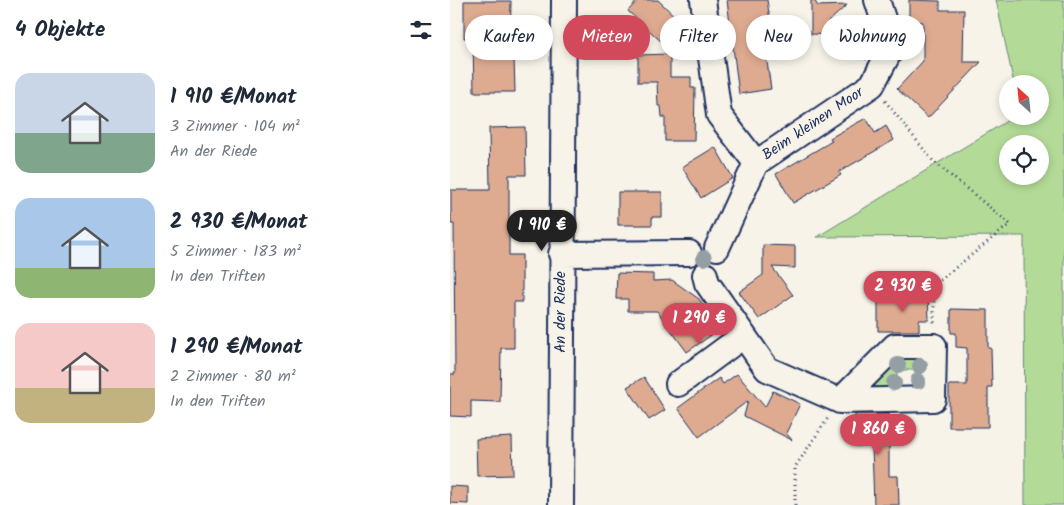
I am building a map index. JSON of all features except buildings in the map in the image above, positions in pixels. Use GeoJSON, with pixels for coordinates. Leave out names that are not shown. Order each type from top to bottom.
{"type":"FeatureCollection","features":[{"type":"Feature","properties":{"kind":"street","name":"An der Riede"},"geometry":{"type":"LineString","coordinates":[[561,505],[564,0]]}},
{"type":"Feature","properties":{"kind":"street"},"geometry":{"type":"LineString","coordinates":[[703,0],[719,115],[756,163]]}},
{"type":"Feature","properties":{"kind":"street","name":"Beim kleinen Moor"},"geometry":{"type":"LineString","coordinates":[[717,248],[756,163],[872,85],[892,47],[877,0]]}},
{"type":"Feature","properties":{"kind":"street"},"geometry":{"type":"LineString","coordinates":[[702,243],[710,244],[717,248],[721,256],[720,265],[714,272],[705,275],[691,268],[688,261],[694,246],[702,243]]}},
{"type":"Feature","properties":{"kind":"street"},"geometry":{"type":"LineString","coordinates":[[561,254],[690,253]]}},
{"type":"Feature","properties":{"kind":"street"},"geometry":{"type":"LineString","coordinates":[[705,275],[707,283],[767,369],[840,401],[933,399],[934,346],[895,346],[840,401]]}},
{"type":"Feature","properties":{"kind":"street"},"geometry":{"type":"LineString","coordinates":[[678,384],[743,336]]}},
{"type":"Feature","properties":{"kind":"path"},"geometry":{"type":"LineString","coordinates":[[872,85],[933,162],[1010,224],[934,285],[934,346]]}},
{"type":"Feature","properties":{"kind":"path"},"geometry":{"type":"LineString","coordinates":[[795,505],[795,466],[840,401]]}},
{"type":"Feature","properties":{"kind":"green space"},"geometry":{"type":"Polygon","coordinates":[[[996,0],[1064,0],[1064,505],[1025,505],[1024,236],[817,237],[1000,125],[1049,125],[1049,75],[1012,75],[996,0]]]}},
{"type":"Feature","properties":{"kind":"green space"},"geometry":{"type":"Polygon","coordinates":[[[898,356],[921,358],[922,385],[915,388],[915,370],[897,370],[897,388],[873,388],[874,380],[898,356]]]}}]}
